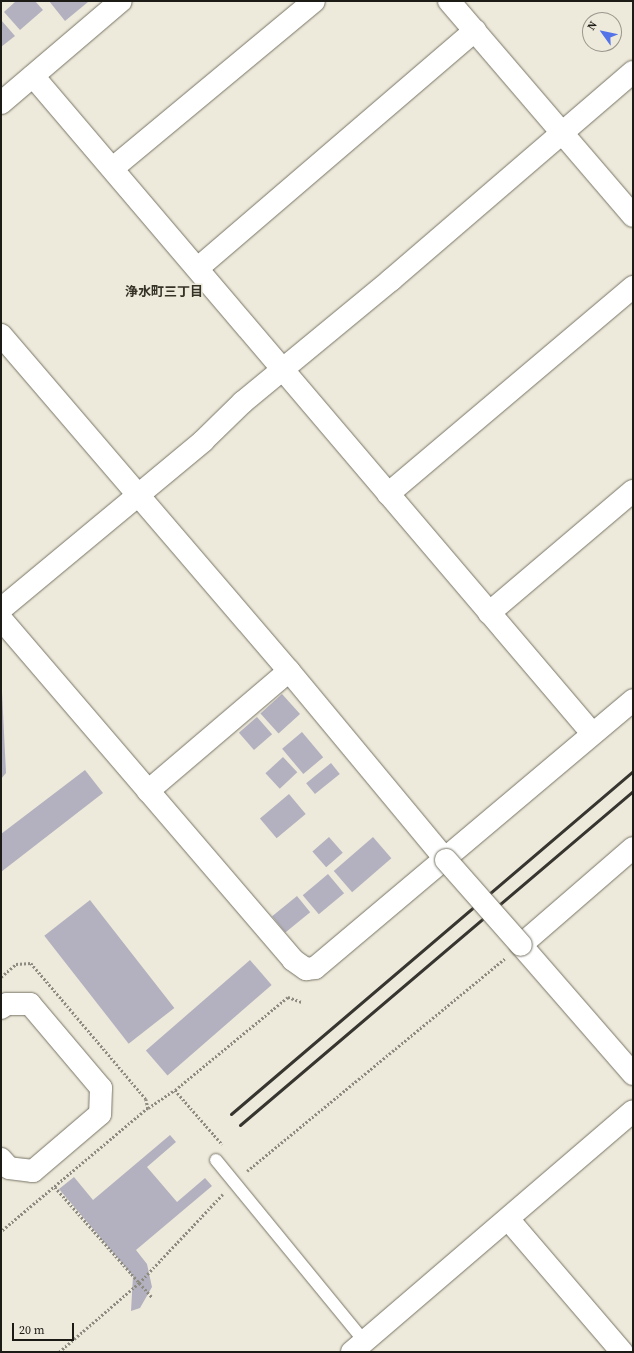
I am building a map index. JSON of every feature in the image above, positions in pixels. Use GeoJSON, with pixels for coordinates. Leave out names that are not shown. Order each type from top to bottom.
{"type":"FeatureCollection","features":[{"type":"Feature","properties":{"kind":"street"},"geometry":{"type":"LineString","coordinates":[[1,103],[120,1]]}},
{"type":"Feature","properties":{"kind":"street"},"geometry":{"type":"LineString","coordinates":[[113,168],[314,1]]}},
{"type":"Feature","properties":{"kind":"street"},"geometry":{"type":"LineString","coordinates":[[449,1],[564,133],[633,216]]}},
{"type":"Feature","properties":{"kind":"street"},"geometry":{"type":"LineString","coordinates":[[198,268],[475,31]]}},
{"type":"Feature","properties":{"kind":"street"},"geometry":{"type":"LineString","coordinates":[[1,609],[137,496],[283,369],[564,133],[633,72]]}},
{"type":"Feature","properties":{"kind":"street"},"geometry":{"type":"LineString","coordinates":[[33,76],[198,268],[592,734]]}},
{"type":"Feature","properties":{"kind":"street"},"geometry":{"type":"LineString","coordinates":[[388,494],[633,287]]}},
{"type":"Feature","properties":{"kind":"street"},"geometry":{"type":"LineString","coordinates":[[1,335],[137,496],[290,671],[446,860],[633,1074]]}},
{"type":"Feature","properties":{"kind":"street"},"geometry":{"type":"LineString","coordinates":[[489,613],[633,491]]}},
{"type":"Feature","properties":{"kind":"street"},"geometry":{"type":"LineString","coordinates":[[1,619],[293,960],[306,969],[315,968],[446,860],[633,700]]}},
{"type":"Feature","properties":{"kind":"street"},"geometry":{"type":"LineString","coordinates":[[148,790],[290,671]]}},
{"type":"Feature","properties":{"kind":"street"},"geometry":{"type":"LineString","coordinates":[[521,945],[633,848]]}},
{"type":"Feature","properties":{"kind":"street"},"geometry":{"type":"LineString","coordinates":[[1,1008],[6,1004],[30,1004],[101,1088],[100,1114],[33,1171],[9,1168],[1,1159]]}},
{"type":"Feature","properties":{"kind":"street"},"geometry":{"type":"LineString","coordinates":[[358,1347],[633,1111]]}},
{"type":"Feature","properties":{"kind":"street"},"geometry":{"type":"LineString","coordinates":[[508,1219],[622,1352]]}},
{"type":"Feature","properties":{"kind":"lane"},"geometry":{"type":"LineString","coordinates":[[216,1160],[358,1347]]}},
{"type":"Feature","properties":{"kind":"path"},"geometry":{"type":"LineString","coordinates":[[241,1166],[246,1172],[521,945]]}},
{"type":"Feature","properties":{"kind":"path"},"geometry":{"type":"LineString","coordinates":[[148,1108],[175,1090],[288,997],[302,1002]]}},
{"type":"Feature","properties":{"kind":"path"},"geometry":{"type":"LineString","coordinates":[[175,1090],[226,1149]]}},
{"type":"Feature","properties":{"kind":"path"},"geometry":{"type":"LineString","coordinates":[[59,1352],[139,1283],[234,1182]]}},
{"type":"Feature","properties":{"kind":"path"},"geometry":{"type":"LineString","coordinates":[[55,1187],[152,1297]]}},
{"type":"Feature","properties":{"kind":"building"},"geometry":{"type":"Polygon","coordinates":[[[16,1],[35,1],[43,10],[20,30],[4,12],[16,1]]]}},
{"type":"Feature","properties":{"kind":"building"},"geometry":{"type":"Polygon","coordinates":[[[49,1],[87,1],[88,2],[65,21],[49,1]]]}},
{"type":"Feature","properties":{"kind":"building"},"geometry":{"type":"Polygon","coordinates":[[[1,20],[15,36],[1,47],[1,20]]]}},
{"type":"Feature","properties":{"kind":"building"},"geometry":{"type":"Polygon","coordinates":[[[1,672],[6,773],[1,779],[1,672]]]}},
{"type":"Feature","properties":{"kind":"building"},"geometry":{"type":"Polygon","coordinates":[[[282,694],[300,714],[279,733],[260,713],[282,694]]]}},
{"type":"Feature","properties":{"kind":"building"},"geometry":{"type":"Polygon","coordinates":[[[257,717],[272,734],[254,750],[239,733],[257,717]]]}},
{"type":"Feature","properties":{"kind":"building"},"geometry":{"type":"Polygon","coordinates":[[[302,732],[323,757],[303,774],[282,749],[302,732]]]}},
{"type":"Feature","properties":{"kind":"building"},"geometry":{"type":"Polygon","coordinates":[[[283,757],[297,772],[280,789],[265,773],[283,757]]]}},
{"type":"Feature","properties":{"kind":"building"},"geometry":{"type":"Polygon","coordinates":[[[331,763],[340,774],[315,794],[306,783],[331,763]]]}},
{"type":"Feature","properties":{"kind":"building"},"geometry":{"type":"Polygon","coordinates":[[[85,770],[103,793],[1,872],[1,834],[85,770]]]}},
{"type":"Feature","properties":{"kind":"building"},"geometry":{"type":"Polygon","coordinates":[[[289,794],[306,814],[277,838],[260,818],[289,794]]]}},
{"type":"Feature","properties":{"kind":"building"},"geometry":{"type":"Polygon","coordinates":[[[329,837],[343,853],[326,867],[312,851],[329,837]]]}},
{"type":"Feature","properties":{"kind":"building"},"geometry":{"type":"Polygon","coordinates":[[[373,837],[391,858],[352,892],[334,871],[373,837]]]}},
{"type":"Feature","properties":{"kind":"building"},"geometry":{"type":"Polygon","coordinates":[[[328,874],[344,893],[319,914],[303,895],[328,874]]]}},
{"type":"Feature","properties":{"kind":"building"},"geometry":{"type":"Polygon","coordinates":[[[297,896],[310,912],[285,932],[272,916],[297,896]]]}},
{"type":"Feature","properties":{"kind":"building"},"geometry":{"type":"Polygon","coordinates":[[[90,900],[174,1008],[129,1044],[44,936],[90,900]]]}},
{"type":"Feature","properties":{"kind":"building"},"geometry":{"type":"Polygon","coordinates":[[[250,960],[272,985],[168,1075],[146,1051],[250,960]]]}},
{"type":"Feature","properties":{"kind":"building"},"geometry":{"type":"Polygon","coordinates":[[[170,1135],[176,1142],[147,1167],[177,1202],[205,1178],[212,1186],[136,1250],[147,1264],[152,1287],[140,1308],[131,1311],[133,1276],[59,1189],[74,1177],[93,1200],[170,1135]]]}},
{"type":"Feature","properties":{"kind":"railway"},"geometry":{"type":"LineString","coordinates":[[231,1114],[633,771]]}},
{"type":"Feature","properties":{"kind":"railway"},"geometry":{"type":"LineString","coordinates":[[240,1125],[633,791]]}},
{"type":"Feature","properties":{"kind":"district","name":"浄水町三丁目"},"geometry":{"type":"Point","coordinates":[164,292]}}]}
